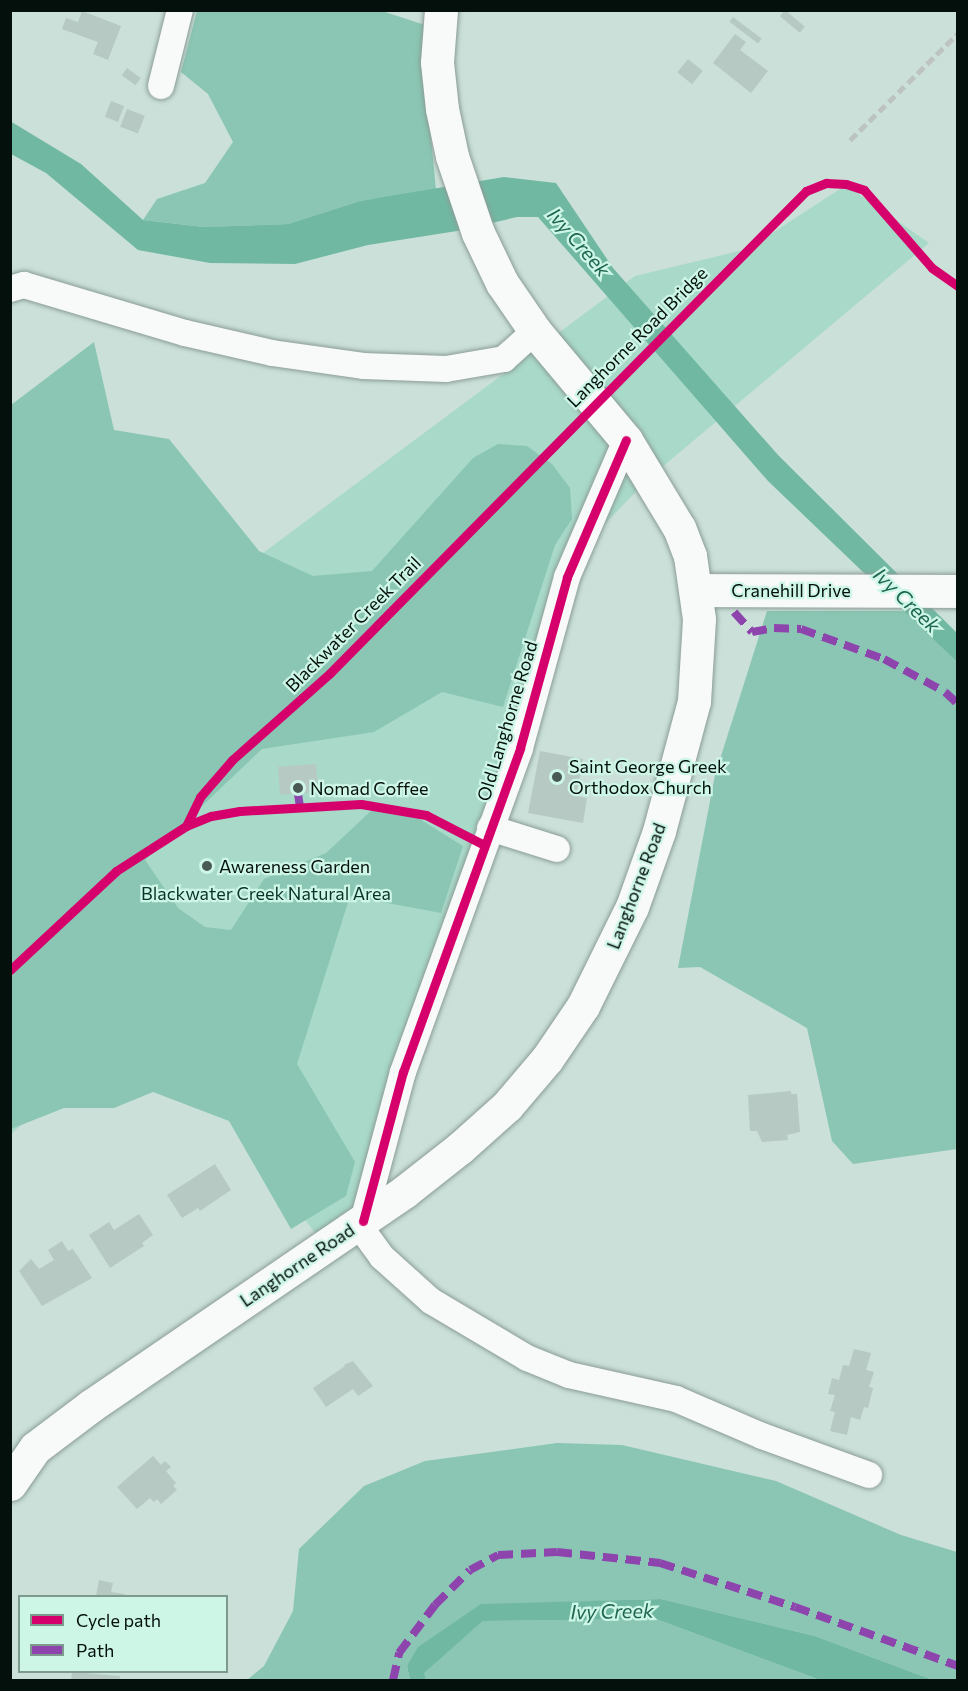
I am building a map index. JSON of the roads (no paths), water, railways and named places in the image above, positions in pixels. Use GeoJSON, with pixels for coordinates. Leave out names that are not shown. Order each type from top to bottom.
{"type":"FeatureCollection","features":[{"type":"Feature","properties":{"kind":"main road","name":"Langhorne Road"},"geometry":{"type":"LineString","coordinates":[[10,1484],[35,1448],[92,1405],[360,1222],[460,1148],[507,1106],[547,1059],[583,1006],[632,908],[659,831],[676,773],[694,701],[699,619],[690,556],[679,528],[626,440],[535,332],[501,283],[478,233],[452,156],[442,109],[437,62],[441,10]]}},
{"type":"Feature","properties":{"kind":"main road","name":"Cranehill Drive"},"geometry":{"type":"LineString","coordinates":[[696,590],[957,591]]}},
{"type":"Feature","properties":{"kind":"street"},"geometry":{"type":"LineString","coordinates":[[161,86],[180,10]]}},
{"type":"Feature","properties":{"kind":"street"},"geometry":{"type":"LineString","coordinates":[[10,290],[24,285],[185,333],[272,353],[363,366],[446,369],[504,359],[535,332]]}},
{"type":"Feature","properties":{"kind":"street","name":"Old Langhorne Road"},"geometry":{"type":"LineString","coordinates":[[360,1222],[403,1072],[520,748],[567,578],[626,440]]}},
{"type":"Feature","properties":{"kind":"street"},"geometry":{"type":"LineString","coordinates":[[490,828],[557,849]]}},
{"type":"Feature","properties":{"kind":"street"},"geometry":{"type":"LineString","coordinates":[[360,1222],[382,1257],[430,1301],[527,1358],[570,1375],[676,1399],[762,1436],[868,1475]]}},
{"type":"Feature","properties":{"kind":"water","name":"Ivy Creek"},"geometry":{"type":"Polygon","coordinates":[[[10,121],[81,164],[143,220],[204,227],[288,224],[360,201],[504,177],[556,183],[613,268],[778,455],[957,633],[957,662],[768,481],[538,217],[517,217],[457,231],[368,245],[295,264],[210,263],[138,250],[46,173],[11,154],[10,121]]]}},
{"type":"Feature","properties":{"kind":"water","name":"Ivy Creek"},"geometry":{"type":"Polygon","coordinates":[[[661,1599],[815,1636],[933,1680],[820,1680],[656,1619],[483,1621],[424,1673],[426,1680],[410,1680],[407,1666],[418,1647],[481,1604],[661,1599]]]}},
{"type":"Feature","properties":{"kind":"railway"},"geometry":{"type":"LineString","coordinates":[[850,140],[958,33]]}},
{"type":"Feature","properties":{"kind":"place","name":"Saint George Greek Orthodox Church"},"geometry":{"type":"Point","coordinates":[557,777]}},
{"type":"Feature","properties":{"kind":"place","name":"Nomad Coffee"},"geometry":{"type":"Point","coordinates":[298,788]}},
{"type":"Feature","properties":{"kind":"place","name":"Awareness Garden"},"geometry":{"type":"Point","coordinates":[207,866]}},
{"type":"Feature","properties":{"kind":"park label","name":"Blackwater Creek Natural Area"},"geometry":{"type":"Point","coordinates":[266,893]}}]}
